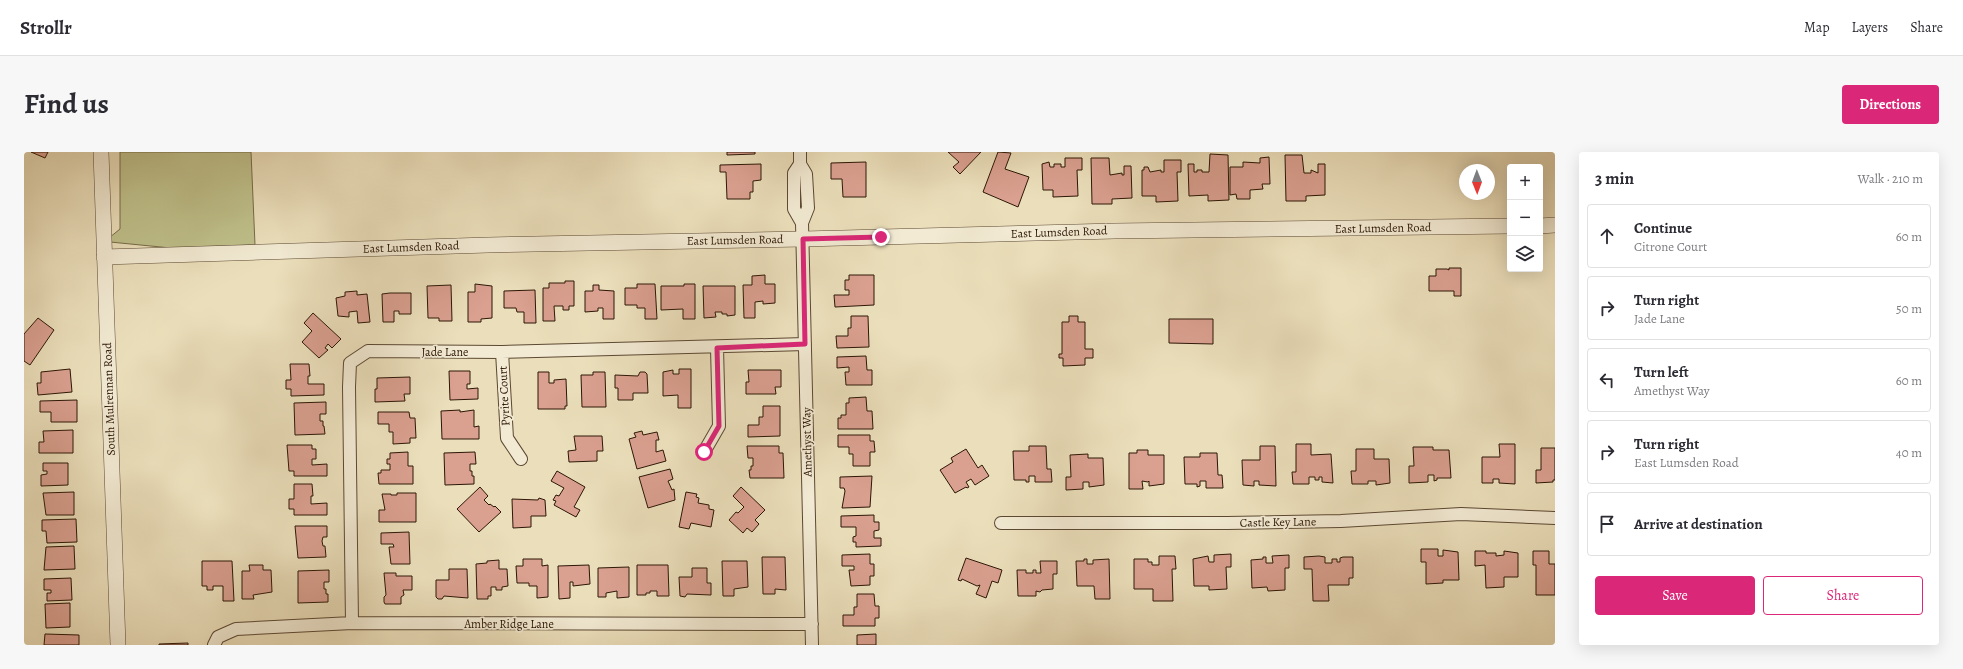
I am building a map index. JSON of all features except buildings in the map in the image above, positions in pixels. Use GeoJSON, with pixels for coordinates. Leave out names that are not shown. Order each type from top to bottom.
{"type":"FeatureCollection","features":[{"type":"Feature","properties":{"kind":"street","name":"South Mulrennan Road"},"geometry":{"type":"LineString","coordinates":[[101,152],[118,645]]}},
{"type":"Feature","properties":{"kind":"street","name":"Amethyst Way"},"geometry":{"type":"LineString","coordinates":[[800,152],[800,164],[806,174],[808,208],[802,223],[812,645]]}},
{"type":"Feature","properties":{"kind":"street"},"geometry":{"type":"LineString","coordinates":[[1543,226],[1555,225]]}},
{"type":"Feature","properties":{"kind":"street","name":"East Lumsden Road"},"geometry":{"type":"LineString","coordinates":[[104,257],[480,245],[1115,231],[1507,226]]}},
{"type":"Feature","properties":{"kind":"street","name":"Jade Lane"},"geometry":{"type":"LineString","coordinates":[[352,623],[348,387],[350,363],[368,352],[502,352],[717,348],[805,344]]}},
{"type":"Feature","properties":{"kind":"street"},"geometry":{"type":"LineString","coordinates":[[704,452],[719,426],[717,348]]}},
{"type":"Feature","properties":{"kind":"street","name":"Pyrite Court"},"geometry":{"type":"LineString","coordinates":[[502,352],[506,438],[520,459]]}},
{"type":"Feature","properties":{"kind":"street","name":"Castle Key Lane"},"geometry":{"type":"LineString","coordinates":[[1002,523],[1333,521],[1461,514],[1555,518]]}},
{"type":"Feature","properties":{"kind":"street","name":"Amber Ridge Lane"},"geometry":{"type":"LineString","coordinates":[[214,645],[218,637],[236,629],[352,623],[812,624]]}},
{"type":"Feature","properties":{"kind":"green space"},"geometry":{"type":"Polygon","coordinates":[[[120,152],[251,152],[255,245],[171,248],[110,242],[109,238],[120,229],[120,152]]]}},
{"type":"Feature","properties":{"kind":"route"},"geometry":{"type":"LineString","coordinates":[[704,452],[719,426],[717,348],[805,344],[803,239],[881,237]]}}]}
